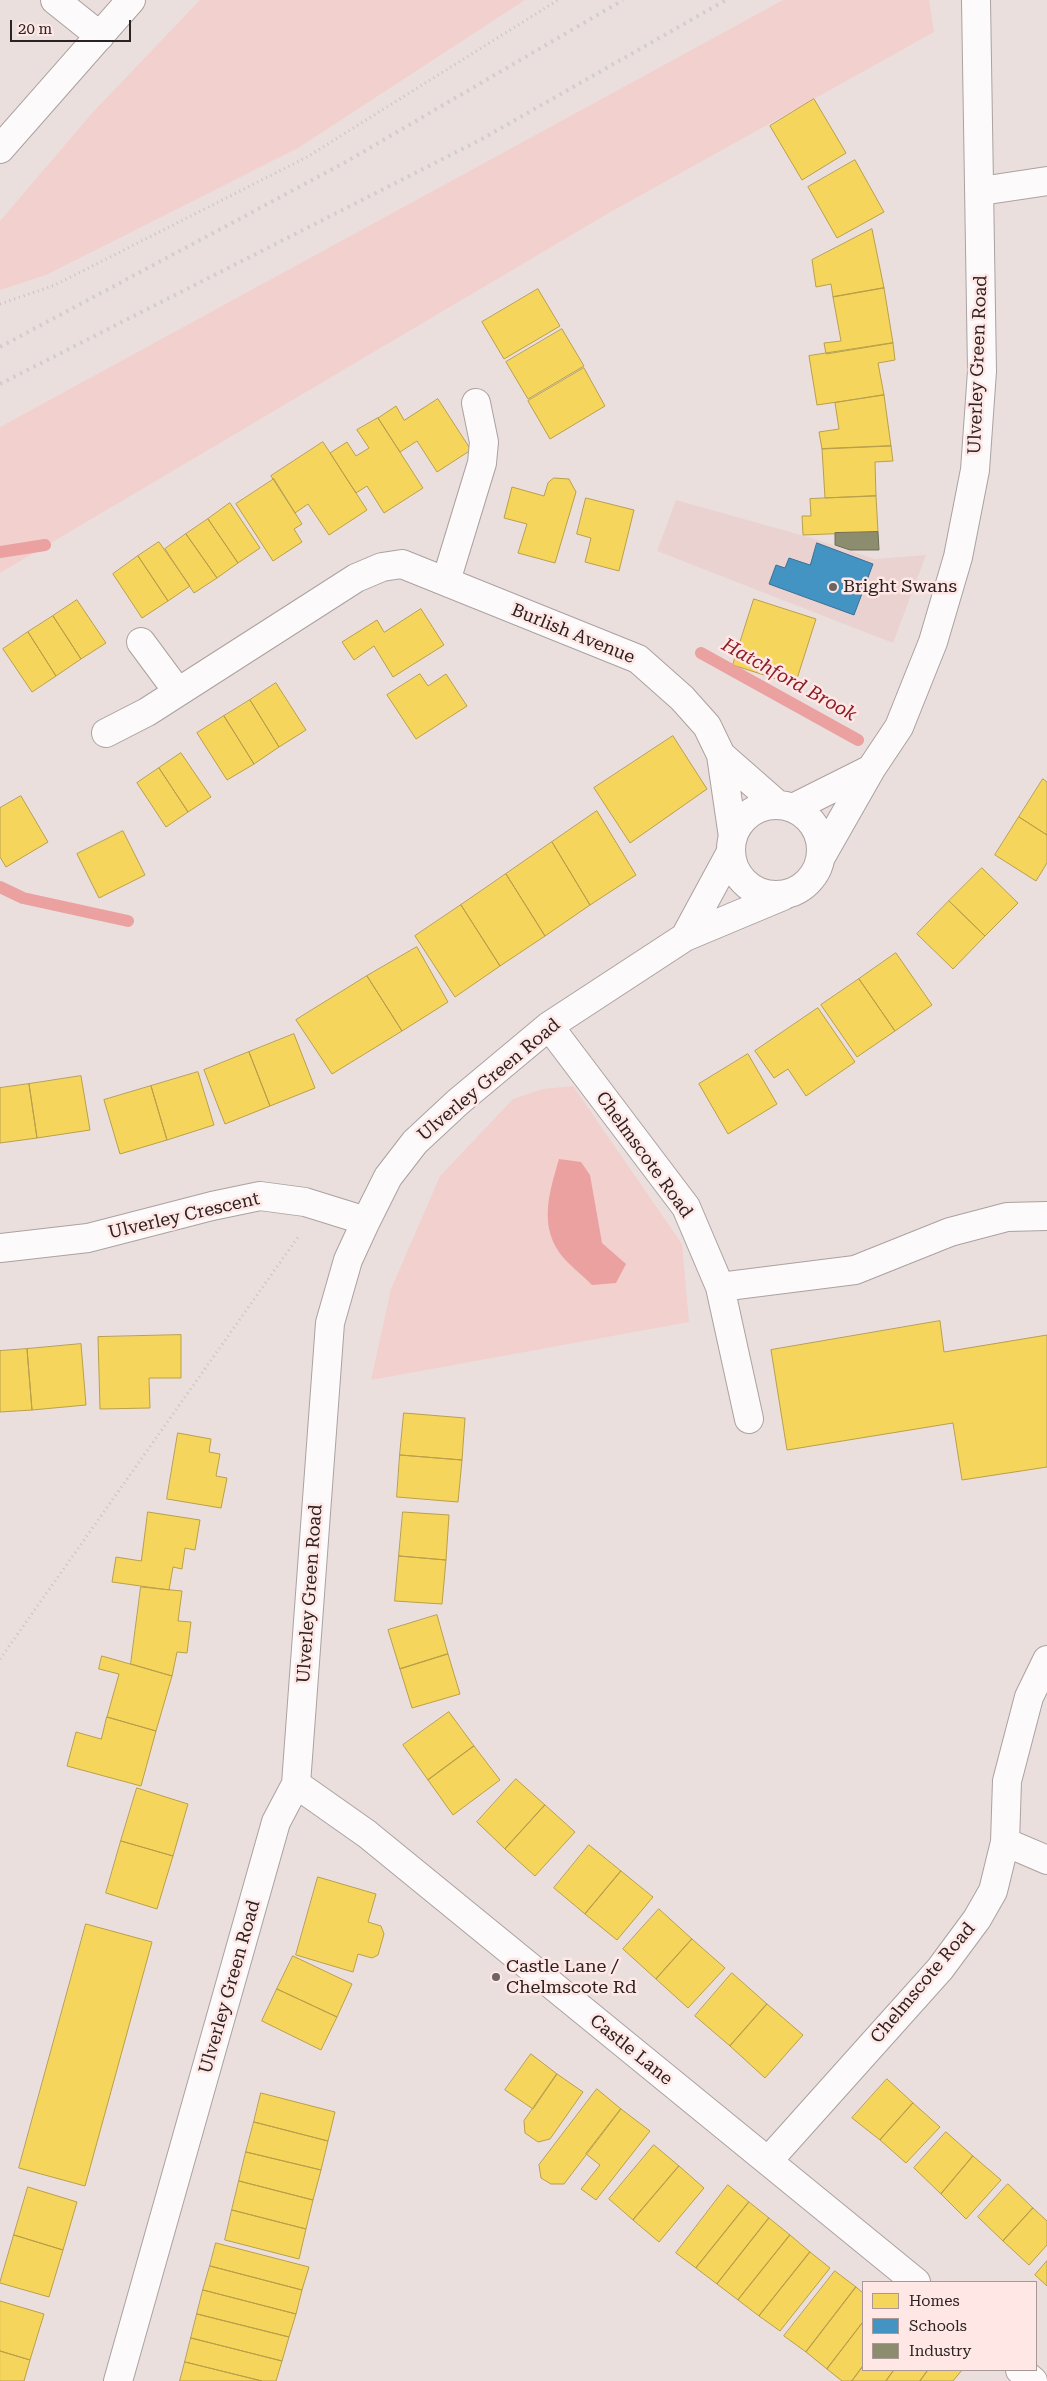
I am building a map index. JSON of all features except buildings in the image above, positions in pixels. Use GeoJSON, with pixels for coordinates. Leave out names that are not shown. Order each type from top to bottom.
{"type":"FeatureCollection","features":[{"type":"Feature","properties":{"kind":"main road"},"geometry":{"type":"LineString","coordinates":[[55,0],[100,36]]}},
{"type":"Feature","properties":{"kind":"main road"},"geometry":{"type":"LineString","coordinates":[[0,148],[132,0]]}},
{"type":"Feature","properties":{"kind":"main road","name":"Ulverley Green Road"},"geometry":{"type":"LineString","coordinates":[[822,856],[871,769],[899,727],[933,642],[958,557],[975,470],[982,371],[976,0]]}},
{"type":"Feature","properties":{"kind":"main road"},"geometry":{"type":"LineString","coordinates":[[980,191],[1047,181]]}},
{"type":"Feature","properties":{"kind":"main road"},"geometry":{"type":"LineString","coordinates":[[446,581],[482,463],[484,442],[476,403]]}},
{"type":"Feature","properties":{"kind":"main road","name":"Burlish Avenue"},"geometry":{"type":"LineString","coordinates":[[106,733],[147,712],[356,578],[382,568],[402,564],[638,658],[682,698],[707,726],[721,754],[732,845]]}},
{"type":"Feature","properties":{"kind":"main road"},"geometry":{"type":"LineString","coordinates":[[141,642],[178,692]]}},
{"type":"Feature","properties":{"kind":"main road","name":"Burlish Avenue"},"geometry":{"type":"LineString","coordinates":[[721,754],[785,806]]}},
{"type":"Feature","properties":{"kind":"main road","name":"Ulverley Green Road"},"geometry":{"type":"LineString","coordinates":[[785,806],[871,769]]}},
{"type":"Feature","properties":{"kind":"main road"},"geometry":{"type":"LineString","coordinates":[[764,806],[785,806],[806,816],[815,827],[820,841],[822,856],[817,870],[809,882],[797,891],[783,896],[767,895],[753,889],[741,880],[734,867],[732,845],[740,824],[750,813],[764,806]]}},
{"type":"Feature","properties":{"kind":"main road","name":"Ulverley Green Road"},"geometry":{"type":"LineString","coordinates":[[685,937],[732,845]]}},
{"type":"Feature","properties":{"kind":"main road","name":"Ulverley Green Road"},"geometry":{"type":"LineString","coordinates":[[118,2381],[276,1822],[296,1784],[330,1323],[348,1260],[388,1177],[415,1142],[458,1102],[549,1026],[685,937],[783,896]]}},
{"type":"Feature","properties":{"kind":"main road","name":"Chelmscote Road"},"geometry":{"type":"LineString","coordinates":[[549,1026],[686,1207],[720,1287],[749,1419]]}},
{"type":"Feature","properties":{"kind":"main road","name":"Ulverley Crescent"},"geometry":{"type":"LineString","coordinates":[[0,1248],[88,1238],[212,1206],[260,1196],[304,1202],[366,1221]]}},
{"type":"Feature","properties":{"kind":"main road"},"geometry":{"type":"LineString","coordinates":[[720,1287],[856,1270],[950,1232],[1007,1217],[1047,1216]]}},
{"type":"Feature","properties":{"kind":"main road","name":"Chelmscote Road"},"geometry":{"type":"LineString","coordinates":[[768,2161],[940,1969],[978,1919],[993,1891],[1005,1842],[1007,1782],[1029,1697],[1047,1660]]}},
{"type":"Feature","properties":{"kind":"main road","name":"Castle Lane"},"geometry":{"type":"LineString","coordinates":[[296,1784],[366,1834],[915,2281]]}},
{"type":"Feature","properties":{"kind":"main road"},"geometry":{"type":"LineString","coordinates":[[1005,1842],[1047,1860]]}},
{"type":"Feature","properties":{"kind":"main road"},"geometry":{"type":"LineString","coordinates":[[1021,2371],[1033,2381]]}},
{"type":"Feature","properties":{"kind":"path"},"geometry":{"type":"LineString","coordinates":[[0,304],[56,285],[307,157],[558,0]]}},
{"type":"Feature","properties":{"kind":"path"},"geometry":{"type":"LineString","coordinates":[[0,1659],[320,1206]]}},
{"type":"Feature","properties":{"kind":"shaded area"},"geometry":{"type":"Polygon","coordinates":[[[200,0],[525,0],[298,148],[46,275],[0,290],[0,221],[93,112],[200,0]]]}},
{"type":"Feature","properties":{"kind":"shaded area"},"geometry":{"type":"Polygon","coordinates":[[[783,0],[929,0],[934,32],[607,214],[0,573],[0,427],[783,0]]]}},
{"type":"Feature","properties":{"kind":"shaded area","name":"Bright Swans"},"geometry":{"type":"Polygon","coordinates":[[[676,500],[808,537],[875,559],[926,555],[893,643],[657,551],[676,500]]]}},
{"type":"Feature","properties":{"kind":"shaded area"},"geometry":{"type":"Polygon","coordinates":[[[573,1086],[682,1244],[689,1322],[371,1380],[391,1289],[440,1176],[513,1099],[543,1089],[573,1086]]]}},
{"type":"Feature","properties":{"kind":"shaded area"},"geometry":{"type":"Polygon","coordinates":[[[559,1159],[581,1162],[590,1175],[602,1243],[626,1264],[616,1283],[592,1285],[562,1256],[553,1241],[549,1230],[548,1206],[559,1159]]]}},
{"type":"Feature","properties":{"kind":"waterway"},"geometry":{"type":"LineString","coordinates":[[0,552],[45,545]]}},
{"type":"Feature","properties":{"kind":"waterway","name":"Hatchford Brook"},"geometry":{"type":"LineString","coordinates":[[701,653],[858,740]]}},
{"type":"Feature","properties":{"kind":"waterway","name":"Hatchford Brook"},"geometry":{"type":"LineString","coordinates":[[0,887],[23,898],[128,921]]}},
{"type":"Feature","properties":{"kind":"railway"},"geometry":{"type":"LineString","coordinates":[[0,347],[344,163],[623,0]]}},
{"type":"Feature","properties":{"kind":"railway"},"geometry":{"type":"LineString","coordinates":[[0,384],[480,140],[726,0]]}},
{"type":"Feature","properties":{"kind":"place","name":"Bright Swans"},"geometry":{"type":"Point","coordinates":[833,587]}},
{"type":"Feature","properties":{"kind":"place","name":"Castle Lane / Chelmscote Rd"},"geometry":{"type":"Point","coordinates":[496,1977]}}]}
